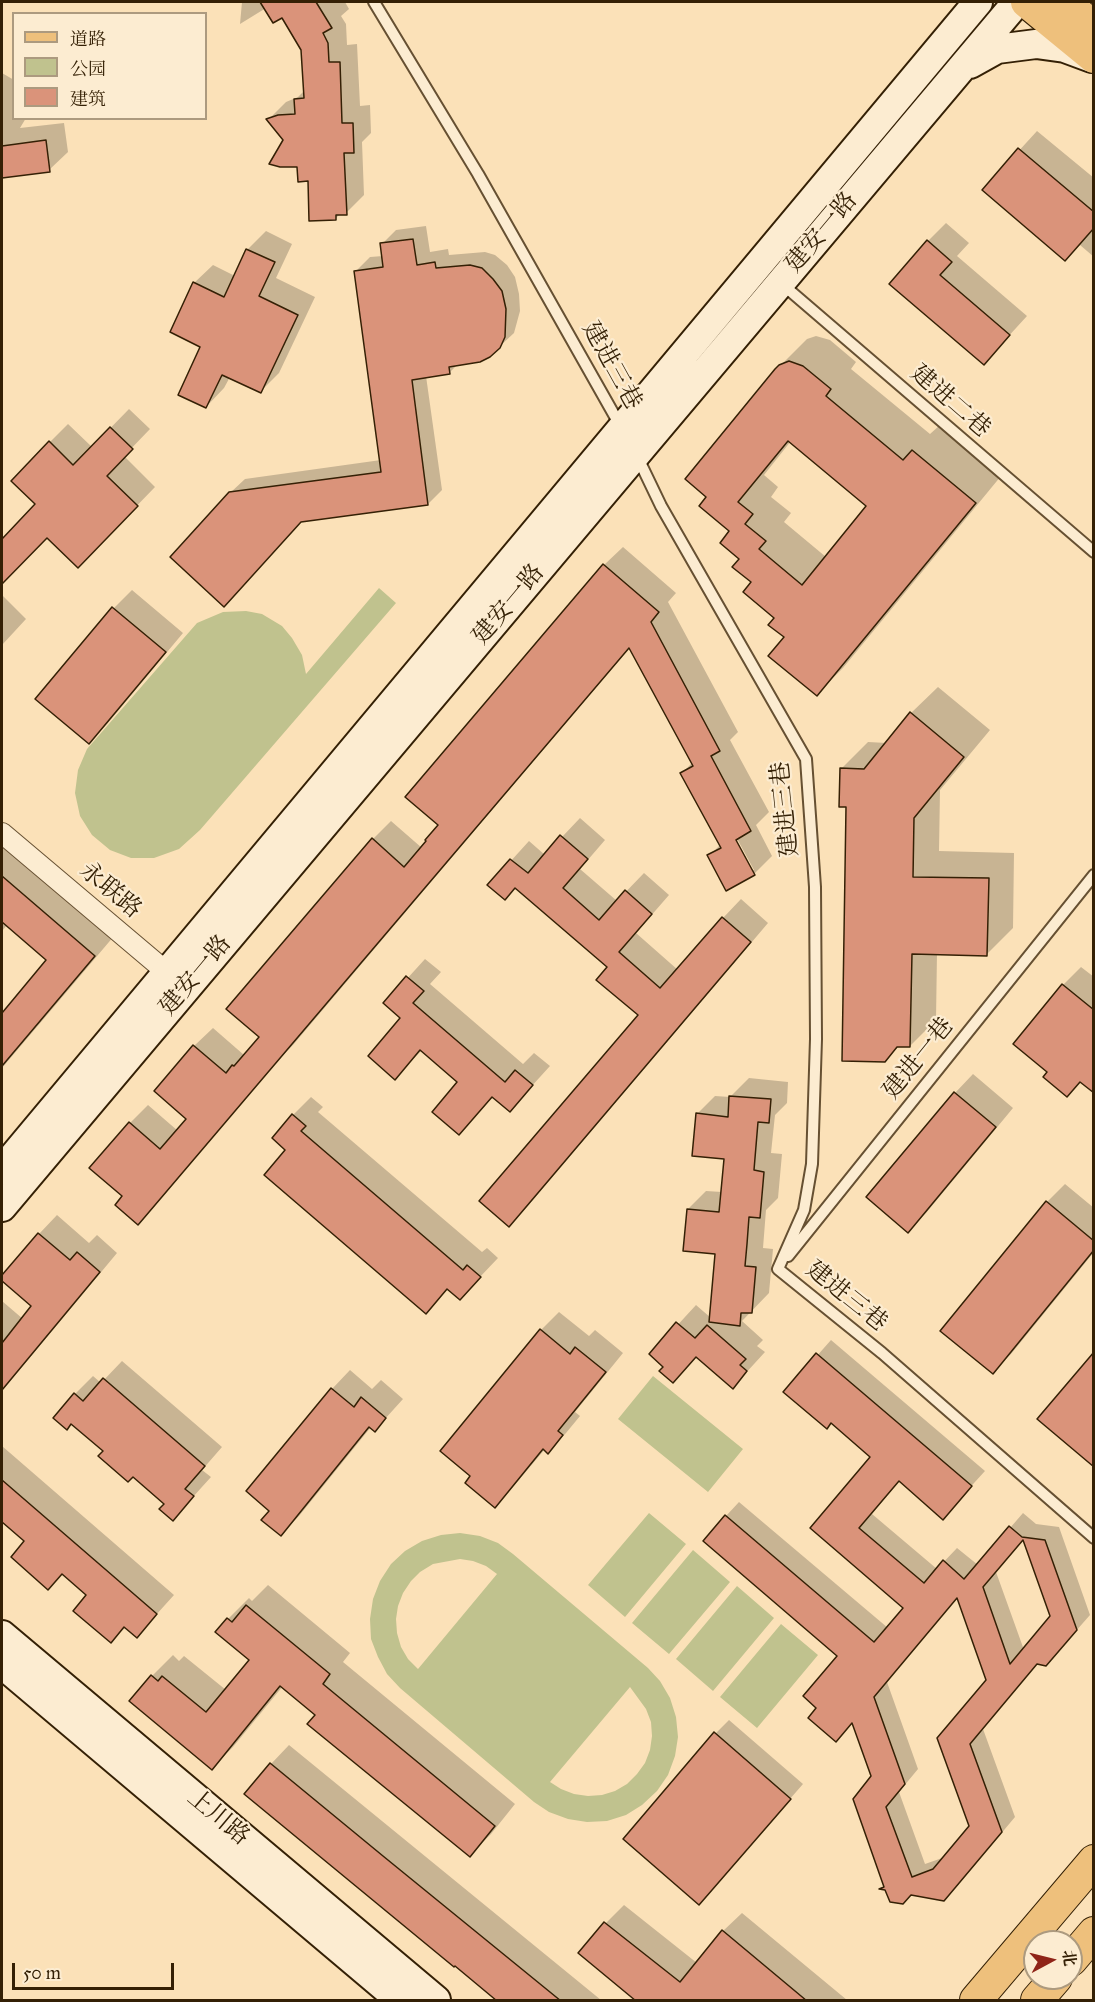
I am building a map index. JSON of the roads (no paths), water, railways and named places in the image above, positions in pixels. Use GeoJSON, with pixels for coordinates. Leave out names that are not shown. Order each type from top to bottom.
{"type":"FeatureCollection","features":[{"type":"Feature","properties":{"kind":"main road"},"geometry":{"type":"LineString","coordinates":[[918,74],[936,45],[949,16],[950,2]]}},
{"type":"Feature","properties":{"kind":"main road","name":"建安一路"},"geometry":{"type":"LineString","coordinates":[[2,1207],[177,980],[629,441],[918,74],[978,2]]}},
{"type":"Feature","properties":{"kind":"main road","name":"建安一路"},"geometry":{"type":"LineString","coordinates":[[629,441],[780,283],[1017,2]]}},
{"type":"Feature","properties":{"kind":"main road"},"geometry":{"type":"LineString","coordinates":[[1027,2],[1094,58]]}},
{"type":"Feature","properties":{"kind":"main road"},"geometry":{"type":"LineString","coordinates":[[1063,2],[1094,27]]}},
{"type":"Feature","properties":{"kind":"main road"},"geometry":{"type":"LineString","coordinates":[[1088,2],[1094,13]]}},
{"type":"Feature","properties":{"kind":"main road"},"geometry":{"type":"LineString","coordinates":[[956,74],[982,57],[1017,45],[1035,44],[1065,48],[1094,58]]}},
{"type":"Feature","properties":{"kind":"main road","name":"建安一路"},"geometry":{"type":"LineString","coordinates":[[2,1170],[177,980]]}},
{"type":"Feature","properties":{"kind":"main road","name":"上川路"},"geometry":{"type":"LineString","coordinates":[[2,1635],[435,2001]]}},
{"type":"Feature","properties":{"kind":"main road","name":"上川路"},"geometry":{"type":"LineString","coordinates":[[2,1664],[400,2001]]}},
{"type":"Feature","properties":{"kind":"main road"},"geometry":{"type":"LineString","coordinates":[[976,2001],[1094,1862]]}},
{"type":"Feature","properties":{"kind":"main road"},"geometry":{"type":"LineString","coordinates":[[1083,1946],[1094,1933]]}},
{"type":"Feature","properties":{"kind":"street","name":"永联路"},"geometry":{"type":"LineString","coordinates":[[2,833],[177,980]]}},
{"type":"Feature","properties":{"kind":"lane","name":"建进三巷"},"geometry":{"type":"LineString","coordinates":[[374,2],[478,174],[629,441],[661,506],[806,759],[815,887],[816,1039],[812,1164],[804,1210],[778,1269],[882,1353],[1094,1538]]}},
{"type":"Feature","properties":{"kind":"lane","name":"建进二巷"},"geometry":{"type":"LineString","coordinates":[[780,283],[1094,552]]}},
{"type":"Feature","properties":{"kind":"lane","name":"建进一巷"},"geometry":{"type":"LineString","coordinates":[[778,1269],[1094,875]]}}]}
